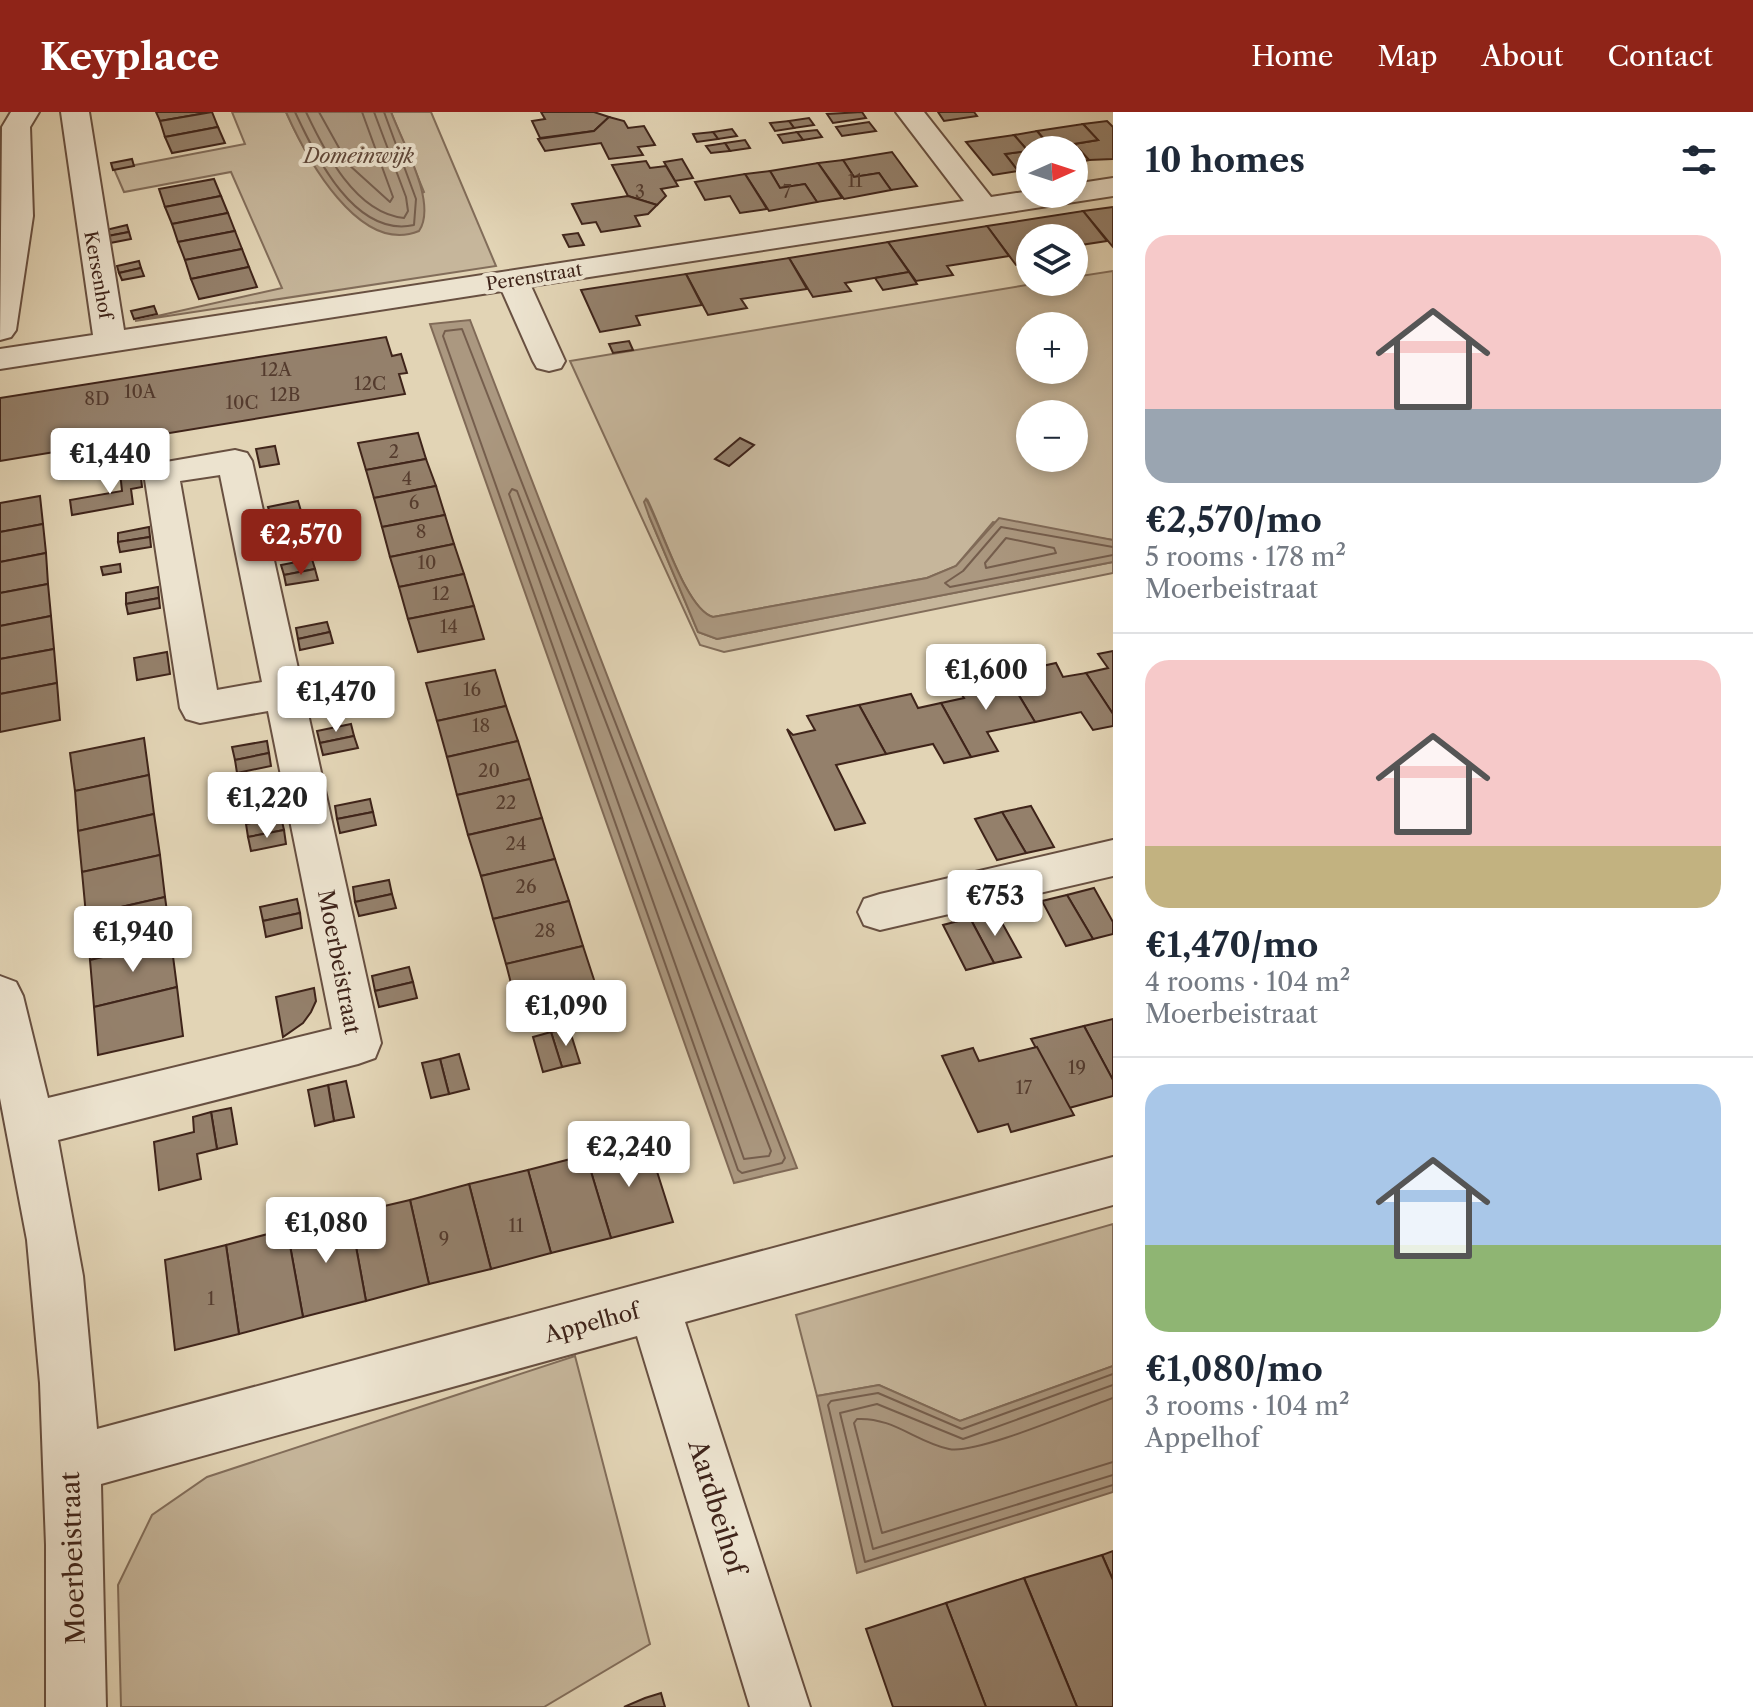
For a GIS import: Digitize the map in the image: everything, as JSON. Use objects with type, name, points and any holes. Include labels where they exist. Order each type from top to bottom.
[{"type":"street","name":"Kersenhof","points":[[25,112],[16,127],[14,149],[52,212],[110,342]]},
{"type":"street","name":"Kersenhof","points":[[0,330],[52,212],[75,112]]},
{"type":"street","points":[[910,112],[984,207]]},
{"type":"street","name":"Perenstraat","points":[[1088,191],[1113,187]]},
{"type":"street","name":"Perenstraat","points":[[0,359],[1016,202]]},
{"type":"street","points":[[513,280],[549,361]]},
{"type":"street","name":"Moerbeistraat","points":[[30,1125],[358,1043],[235,461],[161,473],[200,708],[283,693]]},
{"type":"street","points":[[880,912],[1113,858]]},
{"type":"street","name":"Moerbeistraat","points":[[0,996],[30,1125],[57,1275],[71,1464],[76,1707]]},
{"type":"street","name":"Appelhof","points":[[71,1464],[1113,1181]]},
{"type":"street","name":"Aardbeihof","points":[[654,1306],[780,1707]]},
{"type":"shaded area","points":[[232,112],[286,112],[319,171],[364,222],[424,192],[391,112],[431,112],[496,266],[135,321],[282,288],[231,172],[124,192],[114,169],[245,144]]},
{"type":"shaded area","points":[[1113,271],[1113,540],[993,522],[956,566],[927,578],[713,617],[703,611],[684,583],[647,499],[649,516],[698,632],[717,639],[1113,562],[1113,573],[724,652],[700,645],[570,361],[1016,287],[1016,296],[1088,296],[1088,275]]},
{"type":"shaded area","points":[[1113,1224],[1113,1366],[960,1421],[879,1385],[817,1396],[796,1315]]},
{"type":"shaded area","points":[[575,1356],[650,1644],[544,1707],[121,1707],[118,1585],[152,1515],[207,1477]]},
{"type":"water","name":"Domeinwijk","points":[[286,112],[391,112],[421,189],[424,219],[419,231],[397,235],[376,229],[356,216],[321,176]]},
{"type":"water","points":[[470,320],[797,1168],[734,1183],[430,324]]},
{"type":"water","points":[[646,499],[693,599],[713,617],[927,578],[956,566],[999,518],[1113,540],[1113,562],[717,639],[698,632],[649,516],[644,502]]},
{"type":"water","points":[[1113,1366],[1113,1492],[857,1573],[817,1396],[879,1385],[960,1421]]},
{"type":"building","points":[[156,112],[212,112],[160,121]]},
{"type":"building","points":[[212,112],[218,127],[165,137],[160,121]]},
{"type":"building","points":[[541,112],[594,112],[609,117],[594,131],[540,138],[532,121],[545,119]]},
{"type":"building","points":[[862,112],[866,118],[833,123],[827,114]]},
{"type":"building","points":[[938,112],[974,112],[977,116],[944,121]]},
{"type":"building","points":[[609,117],[624,121],[628,128],[644,126],[655,145],[638,147],[643,155],[609,159],[601,143],[545,151],[538,139],[594,131]]},
{"type":"building","points":[[809,118],[814,125],[794,128],[789,121]]},
{"type":"building","points":[[789,121],[794,128],[775,131],[770,123]]},
{"type":"building","points":[[1107,121],[1113,127],[1113,159],[1088,159],[1088,142],[1098,140],[1083,124]]},
{"type":"building","points":[[869,122],[876,131],[842,136],[836,127]]},
{"type":"building","points":[[1083,124],[1098,140],[1088,142],[1088,136],[1041,136],[1037,131]]},
{"type":"building","points":[[218,127],[225,143],[172,153],[165,137]]},
{"type":"building","points":[[732,129],[737,136],[718,139],[713,132]]},
{"type":"building","points":[[817,130],[822,137],[803,140],[797,132]]},
{"type":"building","points":[[1037,131],[1041,136],[1016,137],[1014,135]]},
{"type":"building","points":[[713,132],[718,139],[697,142],[693,134]]},
{"type":"building","points":[[797,132],[803,140],[783,143],[778,135]]},
{"type":"building","points":[[1014,135],[1016,153],[1005,154],[1016,171],[993,175],[966,142]]},
{"type":"building","points":[[745,140],[750,148],[730,151],[725,143]]},
{"type":"building","points":[[725,143],[730,151],[711,153],[706,146]]},
{"type":"building","points":[[892,152],[917,186],[891,190],[879,173],[854,177],[843,160]]},
{"type":"building","points":[[1016,153],[1016,168],[1005,154]]},
{"type":"building","points":[[132,159],[134,166],[113,170],[111,163]]},
{"type":"building","points":[[682,159],[693,178],[675,181],[664,162]]},
{"type":"building","points":[[843,160],[854,177],[879,173],[891,190],[844,199],[818,163]]},
{"type":"building","points":[[646,161],[650,168],[666,166],[678,186],[661,189],[666,196],[657,205],[628,196],[612,165]]},
{"type":"building","points":[[818,163],[842,198],[817,202],[805,184],[780,188],[770,171]]},
{"type":"building","points":[[770,171],[780,188],[805,184],[817,202],[769,211],[745,174]]},
{"type":"building","points":[[745,174],[767,209],[740,213],[730,196],[705,200],[695,182]]},
{"type":"building","points":[[214,179],[221,196],[165,207],[159,189]]},
{"type":"building","points":[[221,196],[228,213],[172,224],[165,207]]},
{"type":"building","points":[[628,196],[657,205],[648,214],[635,216],[640,226],[601,232],[596,222],[582,224],[572,204]]},
{"type":"building","points":[[1113,207],[1113,247],[1083,211]]},
{"type":"building","points":[[1083,211],[1107,241],[1088,244],[1088,224],[1016,224],[1016,265],[987,226]]},
{"type":"building","points":[[228,213],[235,231],[178,242],[172,224]]},
{"type":"building","points":[[127,225],[129,232],[108,236],[106,230]]},
{"type":"building","points":[[987,226],[1009,256],[947,266],[953,275],[916,281],[888,242]]},
{"type":"building","points":[[235,231],[242,249],[185,260],[178,242]]},
{"type":"building","points":[[129,232],[131,239],[110,243],[108,236]]},
{"type":"building","points":[[578,233],[584,245],[569,247],[563,235]]},
{"type":"building","points":[[888,242],[909,272],[845,283],[851,291],[813,297],[789,258]]},
{"type":"building","points":[[242,249],[249,267],[191,279],[185,260]]},
{"type":"building","points":[[789,258],[807,289],[741,299],[747,308],[708,315],[686,274]]},
{"type":"building","points":[[139,261],[141,268],[119,273],[117,266]]},
{"type":"building","points":[[249,267],[257,287],[199,299],[191,279]]},
{"type":"building","points":[[141,268],[144,276],[122,280],[119,273]]},
{"type":"building","points":[[909,272],[917,284],[883,290],[875,278]]},
{"type":"building","points":[[686,274],[702,305],[636,316],[640,325],[600,332],[581,290]]},
{"type":"building","points":[[154,306],[157,314],[134,319],[131,311]]},
{"type":"building","points":[[386,337],[392,356],[401,354],[407,373],[399,374],[405,394],[0,461],[0,398]]},
{"type":"building","points":[[629,341],[633,350],[613,353],[609,344]]},
{"type":"building","points":[[418,433],[426,459],[366,470],[358,443]]},
{"type":"building","points":[[740,438],[754,445],[729,466],[715,459]]},
{"type":"building","points":[[275,446],[279,464],[260,467],[256,449]]},
{"type":"building","points":[[426,459],[436,486],[374,498],[366,470]]},
{"type":"building","points":[[140,469],[142,487],[131,489],[133,504],[72,515],[70,500],[122,491],[120,472]]},
{"type":"building","points":[[436,486],[445,515],[382,527],[374,498]]},
{"type":"building","points":[[40,496],[43,524],[0,532],[0,503]]},
{"type":"building","points":[[298,501],[301,511],[271,516],[268,507]]},
{"type":"building","points":[[301,511],[303,520],[273,525],[271,516]]},
{"type":"building","points":[[445,515],[454,544],[390,557],[382,527]]},
{"type":"building","points":[[43,524],[46,553],[0,562],[0,532]]},
{"type":"building","points":[[149,527],[150,537],[118,542],[118,533]]},
{"type":"building","points":[[150,537],[151,547],[120,552],[118,542]]},
{"type":"building","points":[[454,544],[464,574],[399,587],[390,557]]},
{"type":"building","points":[[46,553],[48,584],[0,593],[0,562]]},
{"type":"building","points":[[312,559],[315,569],[284,575],[281,565]]},
{"type":"building","points":[[120,564],[121,572],[103,575],[101,567]]},
{"type":"building","points":[[315,569],[318,580],[286,585],[284,575]]},
{"type":"building","points":[[464,574],[474,606],[408,619],[399,587]]},
{"type":"building","points":[[48,584],[51,616],[0,626],[0,593]]},
{"type":"building","points":[[158,587],[159,598],[126,604],[126,593]]},
{"type":"building","points":[[159,598],[160,608],[128,614],[126,604]]},
{"type":"building","points":[[474,606],[484,639],[418,652],[408,619]]},
{"type":"building","points":[[51,616],[54,649],[0,659],[0,626]]},
{"type":"building","points":[[327,622],[330,632],[298,639],[296,628]]},
{"type":"building","points":[[330,632],[333,643],[300,650],[298,639]]},
{"type":"building","points":[[54,649],[57,683],[0,694],[0,659]]},
{"type":"building","points":[[1113,651],[1113,714],[1086,673],[1108,668],[1098,654]]},
{"type":"building","points":[[167,652],[170,674],[137,680],[134,658]]},
{"type":"building","points":[[1056,663],[1063,677],[1086,673],[1113,714],[1113,726],[1093,730],[1081,712],[1035,722],[1006,674]]},
{"type":"building","points":[[495,670],[506,706],[437,721],[426,683]]},
{"type":"building","points":[[1006,674],[1035,722],[987,732],[998,751],[971,757],[941,703],[964,698],[955,685]]},
{"type":"building","points":[[57,683],[60,720],[0,732],[0,694]]},
{"type":"building","points":[[911,694],[918,708],[941,703],[971,757],[944,763],[933,744],[886,754],[859,705]]},
{"type":"building","points":[[859,705],[886,754],[836,765],[865,823],[835,830],[787,729],[793,735],[815,730],[807,716]]},
{"type":"building","points":[[506,706],[518,741],[447,757],[437,721]]},
{"type":"building","points":[[351,724],[354,736],[320,743],[317,731]]},
{"type":"building","points":[[354,736],[358,748],[323,755],[320,743]]},
{"type":"building","points":[[144,738],[149,775],[75,791],[70,753]]},
{"type":"building","points":[[267,741],[269,753],[235,760],[232,747]]},
{"type":"building","points":[[518,741],[530,779],[457,795],[447,757]]},
{"type":"building","points":[[269,753],[271,766],[237,773],[235,760]]},
{"type":"building","points":[[149,775],[154,814],[78,831],[75,791]]},
{"type":"building","points":[[530,779],[542,818],[468,835],[457,795]]},
{"type":"building","points":[[370,799],[373,812],[337,819],[335,806]]},
{"type":"building","points":[[1031,806],[1054,847],[1026,853],[1002,812]]},
{"type":"building","points":[[373,812],[376,825],[340,833],[337,819]]},
{"type":"building","points":[[1002,812],[1026,853],[997,860],[975,819]]},
{"type":"building","points":[[154,814],[160,855],[82,872],[78,831]]},
{"type":"building","points":[[281,817],[284,830],[248,837],[246,824]]},
{"type":"building","points":[[542,818],[555,859],[481,876],[468,835]]},
{"type":"building","points":[[284,830],[286,844],[251,851],[248,837]]},
{"type":"building","points":[[160,855],[165,897],[86,915],[82,872]]},
{"type":"building","points":[[555,859],[569,901],[493,919],[481,876]]},
{"type":"building","points":[[389,880],[392,894],[355,902],[353,887]]},
{"type":"building","points":[[1094,888],[1113,922],[1113,934],[1093,939],[1067,895]]},
{"type":"building","points":[[392,894],[396,908],[359,916],[355,902]]},
{"type":"building","points":[[1067,895],[1093,939],[1066,946],[1042,901]]},
{"type":"building","points":[[165,897],[171,941],[90,960],[86,915]]},
{"type":"building","points":[[297,899],[300,913],[263,921],[260,907]]},
{"type":"building","points":[[569,901],[583,946],[506,964],[493,919]]},
{"type":"building","points":[[996,912],[1021,957],[994,963],[970,918]]},
{"type":"building","points":[[300,913],[302,928],[266,937],[263,921]]},
{"type":"building","points":[[970,918],[994,963],[966,970],[943,925]]},
{"type":"building","points":[[171,941],[177,987],[94,1007],[90,960]]},
{"type":"building","points":[[583,946],[598,992],[518,1010],[506,964]]},
{"type":"building","points":[[409,967],[413,982],[375,991],[372,976]]},
{"type":"building","points":[[413,982],[417,998],[379,1007],[375,991]]},
{"type":"building","points":[[177,987],[183,1036],[98,1055],[94,1007]]},
{"type":"building","points":[[314,988],[316,1001],[311,1012],[303,1023],[283,1037],[276,997]]},
{"type":"building","points":[[1113,1019],[1113,1080],[1084,1026]]},
{"type":"building","points":[[1084,1026],[1113,1080],[1113,1096],[1069,1108],[1031,1039]]},
{"type":"building","points":[[569,1028],[580,1063],[562,1067],[551,1032]]},
{"type":"building","points":[[551,1032],[562,1067],[543,1072],[533,1037]]},
{"type":"building","points":[[1037,1047],[1074,1115],[1011,1132],[1008,1124],[978,1132],[942,1056],[973,1048],[979,1061]]},
{"type":"building","points":[[459,1054],[469,1089],[449,1094],[440,1059]]},
{"type":"building","points":[[440,1059],[449,1094],[431,1098],[422,1063]]},
{"type":"building","points":[[346,1081],[354,1117],[334,1121],[328,1085]]},
{"type":"building","points":[[328,1085],[334,1121],[315,1126],[308,1090]]},
{"type":"building","points":[[231,1108],[237,1144],[217,1149],[211,1112]]},
{"type":"building","points":[[211,1112],[217,1149],[197,1154],[201,1179],[159,1190],[154,1142],[194,1132],[193,1117]]},
{"type":"building","points":[[647,1140],[673,1222],[611,1238],[586,1155]]},
{"type":"building","points":[[586,1155],[611,1238],[551,1253],[528,1170]]},
{"type":"building","points":[[528,1170],[551,1253],[491,1269],[469,1184]]},
{"type":"building","points":[[469,1184],[491,1269],[429,1284],[410,1200]]},
{"type":"building","points":[[410,1200],[429,1284],[366,1301],[350,1214]]},
{"type":"building","points":[[350,1214],[366,1301],[303,1317],[287,1229]]},
{"type":"building","points":[[287,1229],[303,1317],[239,1334],[226,1245]]},
{"type":"building","points":[[226,1245],[239,1334],[175,1350],[165,1260]]},
{"type":"building","points":[[1113,1551],[1113,1580],[1102,1555]]},
{"type":"building","points":[[1102,1555],[1113,1580],[1113,1707],[1077,1707],[1024,1578]]},
{"type":"building","points":[[1024,1578],[1077,1707],[986,1707],[946,1603]]},
{"type":"building","points":[[946,1603],[986,1707],[893,1707],[866,1629]]},
{"type":"building","points":[[661,1693],[665,1707],[624,1707],[645,1698]]}]
